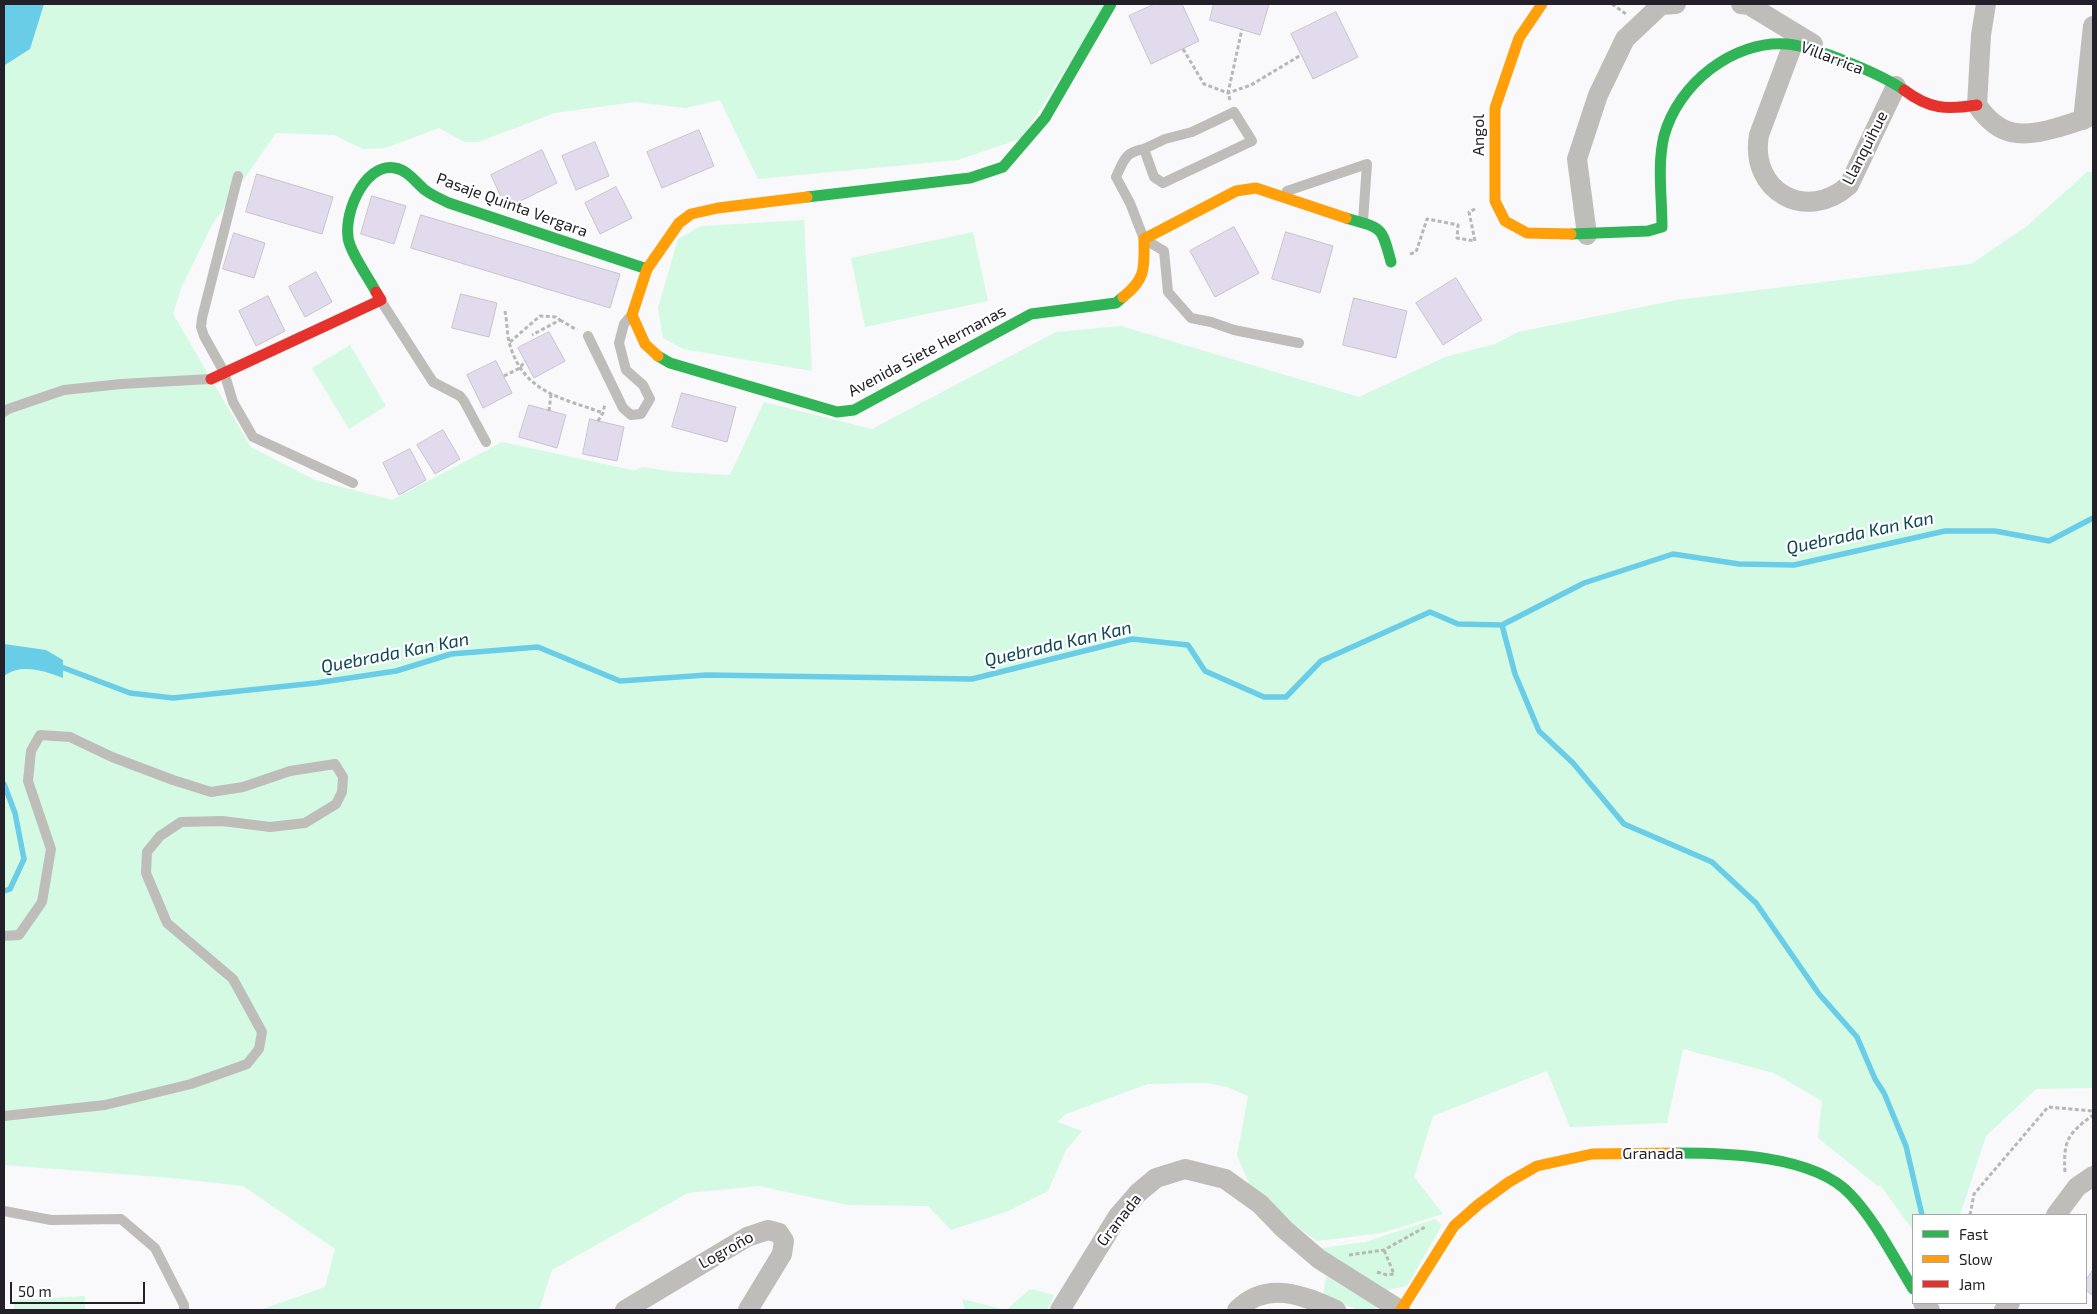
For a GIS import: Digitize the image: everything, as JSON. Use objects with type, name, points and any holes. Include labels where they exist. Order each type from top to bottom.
[{"type":"street","points":[[632,315],[647,269],[679,223],[691,214],[718,208],[970,178],[1004,167],[1045,118],[1112,4]]},
{"type":"street","name":"Angol","points":[[1527,233],[1505,221],[1495,201],[1495,108],[1519,38],[1542,4]]},
{"type":"street","points":[[1587,235],[1578,159],[1598,95],[1625,39],[1661,5],[1676,4]]},
{"type":"street","points":[[1742,4],[1749,4],[1827,53]]},
{"type":"street","points":[[1986,4],[1980,35],[1977,105],[1987,118],[1999,127],[2018,134],[2038,134],[2088,118],[2093,26]]},
{"type":"street","name":"Villarrica","points":[[1527,233],[1587,235],[1648,231],[1662,226],[1662,148],[1671,118],[1688,91],[1713,67],[1743,51],[1768,45],[1793,44],[1827,53],[1896,86],[1922,102],[1950,108],[1977,105]]},
{"type":"street","name":"Llanquihue","points":[[1793,44],[1759,135],[1757,146],[1760,167],[1765,177],[1772,186],[1789,198],[1805,202],[1821,201],[1841,192],[1849,185],[1896,86]]},
{"type":"street","name":"Pasaje Quinta Vergara","points":[[381,300],[349,244],[348,235],[352,204],[355,196],[373,173],[379,168],[390,166],[399,168],[424,190],[449,203],[647,269]]},
{"type":"street","points":[[1144,239],[1236,191],[1256,188],[1378,228],[1384,236],[1391,262]]},
{"type":"street","name":"Avenida Siete Hermanas","points":[[632,315],[644,344],[654,355],[670,363],[837,412],[854,410],[1031,314],[1116,303],[1136,287],[1144,269],[1144,239]]},
{"type":"street","points":[[211,379],[381,300]]},
{"type":"street","name":"Granada","points":[[1060,1310],[1118,1216],[1138,1193],[1156,1178],[1184,1169],[1225,1179],[1260,1204],[1284,1229],[1319,1259],[1400,1310],[1454,1226],[1492,1194],[1538,1166],[1592,1154],[1679,1153],[1756,1156],[1803,1167],[1850,1192],[1912,1287]]},
{"type":"street","points":[[2057,1214],[2085,1182]]},
{"type":"street","name":"Logroño","points":[[625,1310],[747,1237],[768,1230],[779,1233],[784,1241],[782,1254],[748,1310]]},
{"type":"street","points":[[1237,1310],[1262,1293],[1288,1293],[1316,1301],[1336,1310]]},
{"type":"lane","points":[[1144,149],[1154,177],[1163,183],[1252,141],[1234,112],[1192,132],[1165,139],[1144,149],[1133,150],[1126,156],[1116,177],[1130,203],[1144,239],[1164,251],[1168,292],[1191,318],[1212,322],[1234,330],[1299,343]]},
{"type":"lane","points":[[1277,195],[1367,164],[1363,223]]},
{"type":"lane","points":[[238,176],[201,327],[224,372],[233,402],[253,437],[353,483]]},
{"type":"lane","points":[[381,300],[433,382],[460,396],[486,442]]},
{"type":"lane","points":[[588,336],[623,408],[631,415],[641,414],[650,399],[643,385],[626,370],[619,342],[624,324],[632,315]]},
{"type":"lane","points":[[4,412],[64,390],[121,384],[211,379]]},
{"type":"lane","points":[[4,936],[19,935],[42,902],[51,849],[28,781],[31,751],[40,735],[70,737],[147,770],[211,792],[243,787],[290,771],[335,764],[343,777],[342,792],[336,804],[305,823],[270,827],[222,821],[181,822],[160,836],[147,852],[146,873],[167,923],[233,979],[262,1032],[259,1049],[247,1064],[191,1084],[105,1105],[4,1116]]},
{"type":"lane","points":[[4,1211],[51,1220],[121,1219],[155,1248],[184,1305],[184,1310]]},
{"type":"path","points":[[1234,112],[1228,93],[1242,29]]},
{"type":"path","points":[[1183,49],[1204,84],[1228,93],[1252,85],[1301,55]]},
{"type":"path","points":[[1391,262],[1416,252],[1427,219],[1458,225],[1457,238],[1475,241],[1469,212],[1480,207]]},
{"type":"path","points":[[505,311],[509,342],[520,368],[536,387],[603,413]]},
{"type":"path","points":[[509,342],[540,316],[556,317],[588,336]]},
{"type":"path","points":[[532,335],[560,320]]},
{"type":"path","points":[[504,376],[520,368],[525,361]]},
{"type":"path","points":[[549,410],[551,394]]},
{"type":"path","points":[[1970,1214],[1974,1194],[2048,1107],[2093,1111]]},
{"type":"path","points":[[2085,1182],[2066,1173],[2064,1152],[2074,1130],[2093,1115]]},
{"type":"path","points":[[1352,1260],[1345,1255],[1384,1250],[1428,1226],[1454,1226]]},
{"type":"path","points":[[1372,1270],[1386,1275],[1394,1274],[1384,1250]]},
{"type":"green space","points":[[4,4],[1107,4],[1022,138],[958,160],[758,179],[720,100],[686,108],[635,102],[555,113],[478,142],[464,142],[439,128],[385,148],[363,149],[334,135],[276,133],[212,225],[182,286],[173,314],[251,447],[315,480],[392,500],[502,442],[632,470],[642,467],[676,472],[730,475],[764,402],[872,429],[1056,332],[1121,326],[1359,397],[1445,357],[1495,344],[1518,332],[1677,300],[1971,264],[2027,226],[2087,172],[2093,172],[2093,1088],[2036,1089],[1986,1136],[1960,1214],[1912,1214],[1912,1229],[1880,1185],[1879,1187],[1818,1138],[1822,1101],[1774,1073],[1683,1049],[1667,1123],[1570,1127],[1547,1071],[1433,1116],[1414,1177],[1443,1214],[1382,1233],[1317,1241],[1256,1199],[1237,1156],[1248,1096],[1227,1087],[1208,1083],[1148,1084],[1066,1114],[1057,1122],[1082,1131],[1066,1150],[1048,1191],[1006,1212],[951,1230],[928,1206],[848,1205],[759,1186],[688,1193],[552,1270],[539,1310],[260,1310],[325,1287],[335,1249],[243,1186],[172,1178],[4,1165]]},
{"type":"green space","points":[[804,220],[812,371],[683,349],[663,338],[658,308],[678,239],[701,226]]},
{"type":"green space","points":[[973,232],[988,301],[865,327],[851,258]]},
{"type":"green space","points":[[350,345],[386,406],[349,429],[312,368]]},
{"type":"green space","points":[[1435,1219],[1442,1225],[1407,1286],[1387,1290],[1315,1249],[1365,1242]]},
{"type":"green space","points":[[1326,1276],[1376,1306],[1377,1310],[1358,1310],[1323,1296]]},
{"type":"green space","points":[[1030,1289],[1054,1295],[1047,1310],[1006,1310]]},
{"type":"green space","points":[[85,1296],[85,1310],[14,1310],[14,1300]]},
{"type":"green space","points":[[962,1299],[1006,1310],[965,1310]]},
{"type":"water","points":[[4,4],[44,4],[30,49],[5,65]]},
{"type":"water","points":[[4,644],[46,650],[63,660],[63,678],[33,669],[18,670],[4,676]]},
{"type":"building","points":[[1155,4],[1182,4],[1199,41],[1151,64],[1129,16]]},
{"type":"building","points":[[1214,4],[1269,4],[1260,35],[1210,20]]},
{"type":"building","points":[[1336,12],[1358,57],[1313,79],[1291,34]]},
{"type":"building","points":[[699,130],[714,166],[662,188],[647,152]]},
{"type":"building","points":[[595,142],[609,176],[576,190],[562,156]]},
{"type":"building","points":[[542,150],[557,183],[506,208],[491,175]]},
{"type":"building","points":[[257,174],[333,197],[322,234],[246,212]]},
{"type":"building","points":[[616,187],[632,218],[600,234],[585,203]]},
{"type":"building","points":[[372,196],[406,206],[394,244],[361,234]]},
{"type":"building","points":[[421,215],[620,274],[610,308],[411,248]]},
{"type":"building","points":[[1234,227],[1259,273],[1215,297],[1190,251]]},
{"type":"building","points":[[1286,232],[1333,246],[1320,293],[1272,279]]},
{"type":"building","points":[[234,233],[265,243],[254,278],[223,269]]},
{"type":"building","points":[[316,272],[332,302],[305,317],[289,287]]},
{"type":"building","points":[[1456,278],[1482,320],[1443,345],[1416,303]]},
{"type":"building","points":[[461,294],[497,303],[489,337],[452,328]]},
{"type":"building","points":[[268,296],[285,331],[256,346],[239,311]]},
{"type":"building","points":[[1354,298],[1407,311],[1396,358],[1343,345]]},
{"type":"building","points":[[549,332],[565,361],[534,378],[518,348]]},
{"type":"building","points":[[496,361],[512,393],[483,408],[467,375]]},
{"type":"building","points":[[682,393],[736,407],[727,442],[672,427]]},
{"type":"building","points":[[529,405],[566,415],[557,448],[519,437]]},
{"type":"building","points":[[590,419],[624,427],[617,461],[583,454]]},
{"type":"building","points":[[443,430],[460,459],[435,474],[417,445]]},
{"type":"building","points":[[410,449],[426,480],[399,495],[383,463]]},
{"type":"building","points":[[2093,1270],[2093,1296],[2087,1291],[2087,1279]]},
{"type":"waterway","name":"Quebrada Kan Kan","points":[[56,665],[130,693],[173,698],[316,683],[396,671],[451,654],[538,647],[620,681],[707,675],[972,679],[1132,639],[1188,645],[1205,671],[1264,697],[1286,697],[1321,661],[1430,612],[1458,624],[1502,625],[1584,583],[1673,554],[1739,564],[1794,565],[1945,531],[1995,531],[2049,541],[2093,518]]},
{"type":"waterway","points":[[1502,625],[1515,674],[1539,731],[1573,763],[1624,824],[1712,862],[1756,903],[1819,994],[1857,1037],[1875,1079],[1884,1093],[1906,1146],[1922,1214]]},
{"type":"waterway","points":[[4,784],[15,813],[24,859],[10,889],[4,891]]},
{"type":"traffic: fast","points":[[807,197],[970,178],[1003,167],[1045,118],[1111,4]]},
{"type":"traffic: fast","points":[[1571,234],[1648,231],[1662,227],[1661,158],[1664,136],[1671,117],[1695,83],[1711,69],[1747,49],[1767,45],[1787,44],[1799,46],[1847,62],[1879,76],[1904,90]]},
{"type":"traffic: fast","points":[[376,292],[350,245],[348,222],[351,208],[364,183],[373,174],[383,169],[395,168],[404,171],[428,192],[449,203],[647,269]]},
{"type":"traffic: fast","points":[[1346,218],[1367,224],[1378,230],[1385,241],[1391,262]]},
{"type":"traffic: fast","points":[[658,356],[670,363],[837,412],[854,410],[1031,314],[1116,303],[1123,297]]},
{"type":"traffic: fast","points":[[1676,1153],[1720,1154],[1768,1159],[1814,1171],[1834,1181],[1850,1194],[1868,1215],[1912,1287]]},
{"type":"traffic: slow","points":[[1542,4],[1519,38],[1495,108],[1495,201],[1505,221],[1527,233],[1571,234]]},
{"type":"traffic: slow","points":[[1123,297],[1136,284],[1143,271],[1144,239],[1236,191],[1256,188],[1346,218]]},
{"type":"traffic: slow","points":[[658,356],[645,344],[632,315],[647,269],[679,223],[691,214],[718,208],[807,197]]},
{"type":"traffic: slow","points":[[1401,1310],[1454,1226],[1479,1204],[1509,1182],[1537,1166],[1592,1154],[1676,1153]]},
{"type":"traffic: jam","points":[[1904,90],[1922,101],[1938,106],[1977,105]]},
{"type":"traffic: jam","points":[[211,379],[381,300],[376,292]]}]
